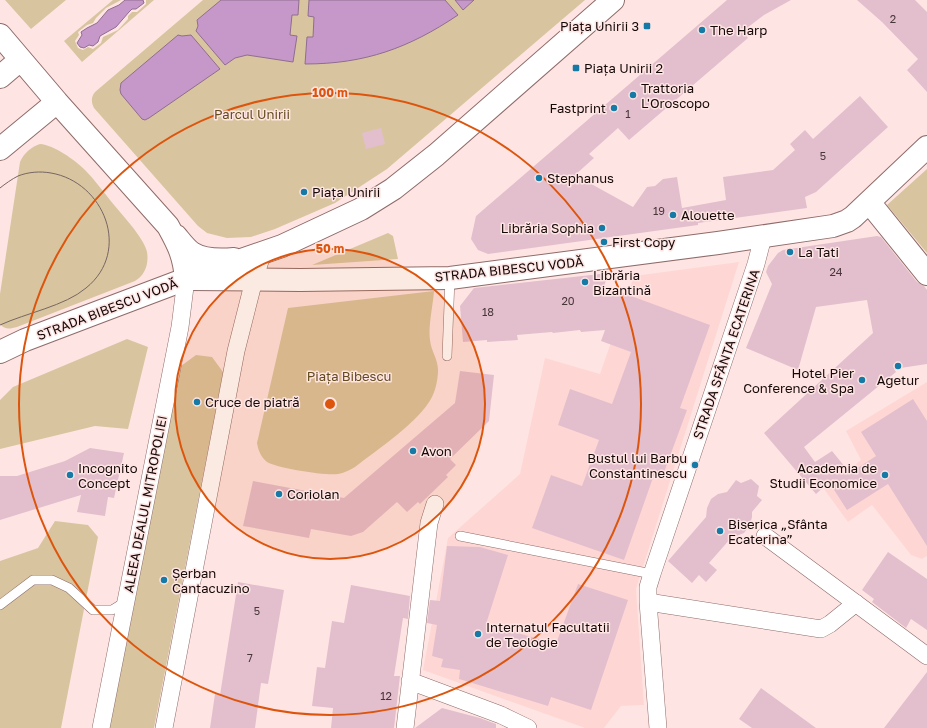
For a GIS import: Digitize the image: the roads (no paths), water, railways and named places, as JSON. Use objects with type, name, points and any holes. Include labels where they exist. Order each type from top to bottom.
[{"type":"main road","points":[[168,226],[179,247],[185,263],[186,279],[282,246],[348,215],[393,189],[457,137],[613,0]]},
{"type":"main road","points":[[0,35],[57,102],[193,253],[206,257],[226,260],[256,255]]},
{"type":"main road","points":[[0,77],[20,60]]},
{"type":"main road","points":[[0,150],[57,102]]},
{"type":"main road","name":"STRADA BIBESCU VODĂ","points":[[0,352],[25,340],[186,279],[254,280],[450,278],[763,237],[840,224],[853,216],[869,202],[927,147]]},
{"type":"main road","points":[[869,202],[927,274]]},
{"type":"street","name":"STRADA SFÂNTA ECATERINA","points":[[658,728],[648,587],[754,272],[763,237]]},
{"type":"street","points":[[164,728],[236,351],[254,280],[256,255]]},
{"type":"street","name":"ALEEA DEALUL MITROPOLIEI","points":[[101,728],[180,327],[186,279]]},
{"type":"street","points":[[405,728],[429,523],[435,504]]},
{"type":"street","points":[[765,536],[927,656]]},
{"type":"street","points":[[648,602],[821,629],[830,624],[856,603]]},
{"type":"street","points":[[410,681],[501,714],[528,728]]},
{"type":"lane","points":[[446,356],[450,278]]},
{"type":"lane","points":[[460,536],[652,574]]},
{"type":"lane","points":[[0,605],[33,580],[52,580],[68,588],[93,610],[112,610],[126,601]]},
{"type":"tram line","points":[[0,188],[18,176],[30,173],[51,173],[70,179],[85,190],[97,204],[106,220],[109,238],[107,256],[100,273],[86,288],[67,300],[0,325]]},
{"type":"place","name":"Piața Unirii 3","points":[[647,26]]},
{"type":"place","name":"The Harp","points":[[702,30]]},
{"type":"place","name":"Piața Unirii 2","points":[[576,68]]},
{"type":"place","name":"Trattoria L'Oroscopo","points":[[633,95]]},
{"type":"place","name":"Fastprint","points":[[614,108]]},
{"type":"place","name":"Stephanus","points":[[539,178]]},
{"type":"place","name":"Piața Unirii","points":[[304,192]]},
{"type":"place","name":"Alouette","points":[[673,215]]},
{"type":"place","name":"Librăria Sophia","points":[[602,228]]},
{"type":"place","name":"First Copy","points":[[604,242]]},
{"type":"place","name":"La Tati","points":[[790,252]]},
{"type":"place","name":"Librăria Bizantină","points":[[585,282]]},
{"type":"place","name":"Agetur","points":[[898,366]]},
{"type":"place","name":"Hotel Pier Conference & Spa","points":[[862,380]]},
{"type":"place","name":"Cruce de piatră","points":[[197,402]]},
{"type":"place","name":"Avon","points":[[413,451]]},
{"type":"place","name":"Bustul lui Barbu Constantinescu","points":[[695,465]]},
{"type":"place","name":"Incognito Concept","points":[[70,475]]},
{"type":"place","name":"Academia de Studii Economice","points":[[885,475]]},
{"type":"place","name":"Coriolan","points":[[279,494]]},
{"type":"place","name":"Biserica „Sfânta Ecaterina”","points":[[720,531]]},
{"type":"place","name":"Șerban Cantacuzino","points":[[164,580]]},
{"type":"place","name":"Internatul Facultatii de Teologie","points":[[478,634]]},
{"type":"park label","name":"Parcul Unirii","points":[[252,114]]},
{"type":"park label","name":"Piața Bibescu","points":[[349,376]]}]
